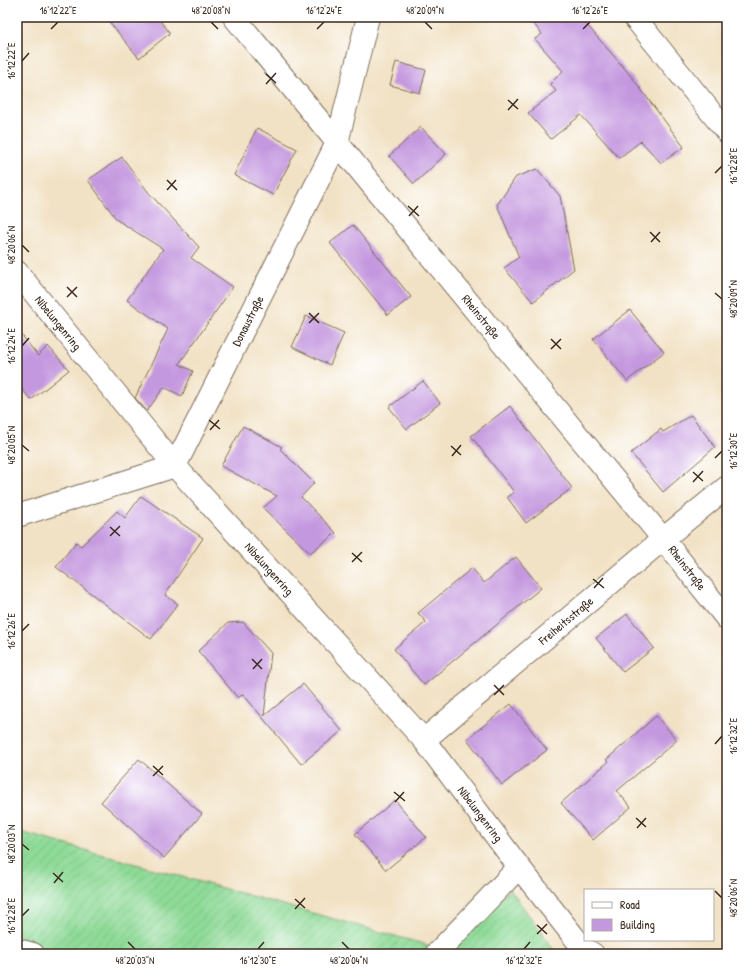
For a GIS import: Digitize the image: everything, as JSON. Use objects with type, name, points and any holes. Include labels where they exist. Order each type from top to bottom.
[{"type":"street","name":"Rheinstraße","points":[[234,17],[727,619]]},
{"type":"street","name":"Donaustraße","points":[[175,466],[337,143],[368,17]]},
{"type":"street","points":[[634,17],[727,132]]},
{"type":"street","name":"Nibelungenring","points":[[17,272],[175,466],[424,740],[519,867],[582,947],[592,954]]},
{"type":"street","points":[[17,516],[175,466]]},
{"type":"street","name":"Freiheitsstraße","points":[[424,740],[727,487]]},
{"type":"street","points":[[436,954],[519,867]]},
{"type":"street","points":[[17,950],[33,954]]},
{"type":"green space","points":[[17,831],[442,949],[510,889],[554,950],[562,954],[17,954]]},
{"type":"building","points":[[105,17],[157,17],[170,33],[139,58]]},
{"type":"building","points":[[528,17],[580,17],[631,76],[684,147],[661,163],[641,141],[619,158],[581,115],[551,139],[528,113],[556,91],[550,84],[563,71],[535,39],[542,34]]},
{"type":"building","points":[[396,62],[426,70],[420,93],[390,85]]},
{"type":"building","points":[[421,127],[446,154],[414,184],[389,156]]},
{"type":"building","points":[[257,128],[297,149],[273,195],[234,175]]},
{"type":"building","points":[[122,157],[149,193],[199,247],[191,258],[233,287],[179,364],[193,371],[182,396],[164,387],[147,411],[135,398],[168,329],[127,300],[163,249],[117,220],[88,180]]},
{"type":"building","points":[[537,169],[560,196],[574,269],[533,302],[504,268],[519,257],[497,205],[516,177]]},
{"type":"building","points":[[353,225],[411,297],[388,315],[330,243]]},
{"type":"building","points":[[630,310],[664,352],[627,381],[593,339]]},
{"type":"building","points":[[306,316],[344,333],[330,365],[292,347]]},
{"type":"building","points":[[17,329],[38,356],[48,346],[69,370],[31,400],[17,383]]},
{"type":"building","points":[[423,381],[440,403],[407,429],[389,407]]},
{"type":"building","points":[[510,406],[572,488],[526,523],[507,497],[514,492],[471,436]]},
{"type":"building","points":[[691,415],[715,447],[663,492],[631,453],[661,429],[663,432]]},
{"type":"building","points":[[243,426],[282,447],[280,449],[314,483],[301,497],[336,533],[310,553],[263,508],[277,496],[221,466]]},
{"type":"building","points":[[141,496],[203,538],[165,595],[178,604],[151,639],[56,567],[76,542],[81,546],[117,511],[125,518]]},
{"type":"building","points":[[516,557],[541,588],[424,685],[394,649],[426,622],[418,613],[472,568],[484,583]]},
{"type":"building","points":[[627,614],[654,648],[623,672],[596,638]]},
{"type":"building","points":[[243,622],[271,653],[264,716],[303,684],[342,731],[301,764],[243,694],[238,698],[198,651],[228,623]]},
{"type":"building","points":[[511,704],[547,750],[502,785],[467,739]]},
{"type":"building","points":[[656,716],[677,740],[617,791],[631,807],[593,840],[561,803],[608,762],[606,760]]},
{"type":"building","points":[[139,759],[202,814],[164,858],[101,802]]},
{"type":"building","points":[[395,800],[426,837],[386,870],[355,834]]}]
